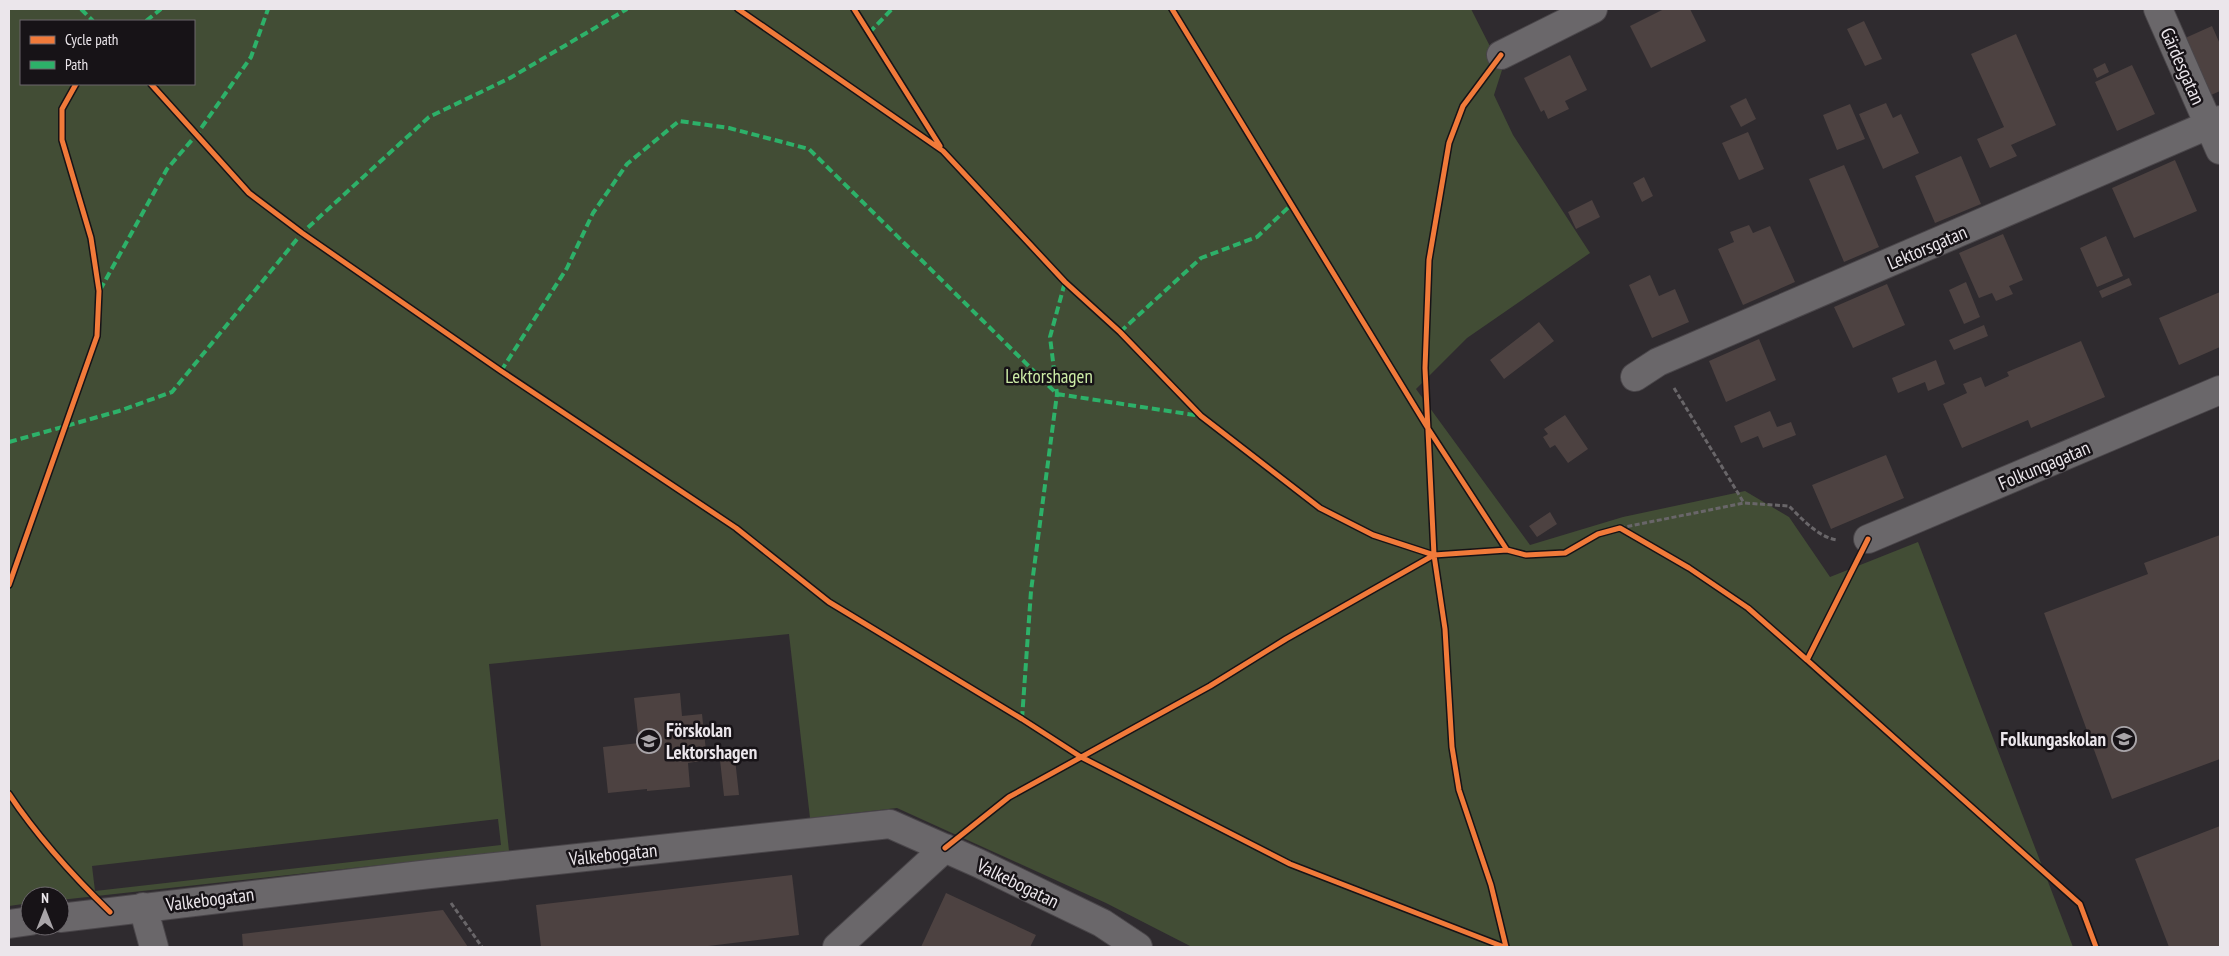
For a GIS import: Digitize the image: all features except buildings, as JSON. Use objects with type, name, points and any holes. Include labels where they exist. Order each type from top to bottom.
[{"type":"street","points":[[1501,55],[1593,9]]},
{"type":"street","name":"Gärdesgatan","points":[[2158,9],[2215,122],[2220,150]]},
{"type":"street","name":"Lektorsgatan","points":[[1635,377],[1658,362],[2215,122]]},
{"type":"street","name":"Folkungagatan","points":[[1868,539],[2220,390]]},
{"type":"street","name":"Valkebogatan","points":[[70,917],[430,874],[890,824],[945,848],[1102,923],[1138,947]]},
{"type":"street","points":[[837,947],[945,848]]},
{"type":"street","points":[[143,907],[154,947]]},
{"type":"path","points":[[1658,362],[1744,503]]},
{"type":"path","points":[[1620,528],[1744,503],[1789,506],[1808,525],[1829,539],[1848,542],[1868,539]]},
{"type":"path","points":[[430,874],[482,947]]},
{"type":"green space","name":"Lektorshagen","points":[[9,9],[1471,9],[1502,70],[1494,95],[1513,135],[1590,253],[1467,338],[1416,389],[1530,545],[1623,517],[1745,491],[1789,517],[1830,577],[1918,542],[2073,947],[1192,947],[1106,903],[897,808],[810,818],[789,634],[489,664],[509,851],[70,899],[70,886],[20,886],[20,904],[9,906]],"holes":[[[498,819],[501,845],[95,891],[92,866]]]},
{"type":"marked path","points":[[81,9],[92,20]]},
{"type":"marked path","points":[[147,20],[161,9]]},
{"type":"marked path","points":[[100,290],[167,169],[197,134],[251,57],[268,9]]},
{"type":"marked path","points":[[9,442],[119,411],[172,392],[302,233],[429,117],[510,78],[627,9]]},
{"type":"marked path","points":[[869,33],[892,9]]},
{"type":"marked path","points":[[501,371],[567,268],[593,213],[627,164],[679,121],[729,128],[809,149],[1057,394],[1201,416]]},
{"type":"marked path","points":[[1120,332],[1201,258],[1257,237],[1292,204]]},
{"type":"marked path","points":[[1022,719],[1031,591],[1057,394],[1050,337],[1065,282]]},
{"type":"cycle path","points":[[738,9],[943,151],[1065,282],[1120,332],[1201,416],[1320,508],[1373,535],[1434,555],[1507,550],[1526,555],[1565,553],[1598,534],[1620,528],[1689,568],[1748,608],[1807,660]]},
{"type":"cycle path","points":[[854,9],[940,146]]},
{"type":"cycle path","points":[[1172,9],[1429,430],[1507,550]]},
{"type":"cycle path","points":[[1501,55],[1463,106],[1449,143],[1429,260],[1425,368],[1434,555],[1445,629],[1452,747],[1459,790],[1491,885],[1506,947]]},
{"type":"cycle path","points":[[9,585],[97,336],[99,291],[91,238],[62,140],[62,109],[75,85]]},
{"type":"cycle path","points":[[152,85],[249,193],[302,233],[501,371],[736,528],[829,602],[1081,757],[1290,864],[1504,947]]},
{"type":"cycle path","points":[[1868,539],[1807,660],[2080,904],[2096,947]]},
{"type":"cycle path","points":[[945,848],[1009,797],[1210,686],[1286,639],[1434,555]]},
{"type":"cycle path","points":[[9,794],[56,855],[110,912]]},
{"type":"place","name":"Folkungaskolan","points":[[2124,739]]},
{"type":"place","name":"Förskolan Lektorshagen","points":[[649,741]]}]
